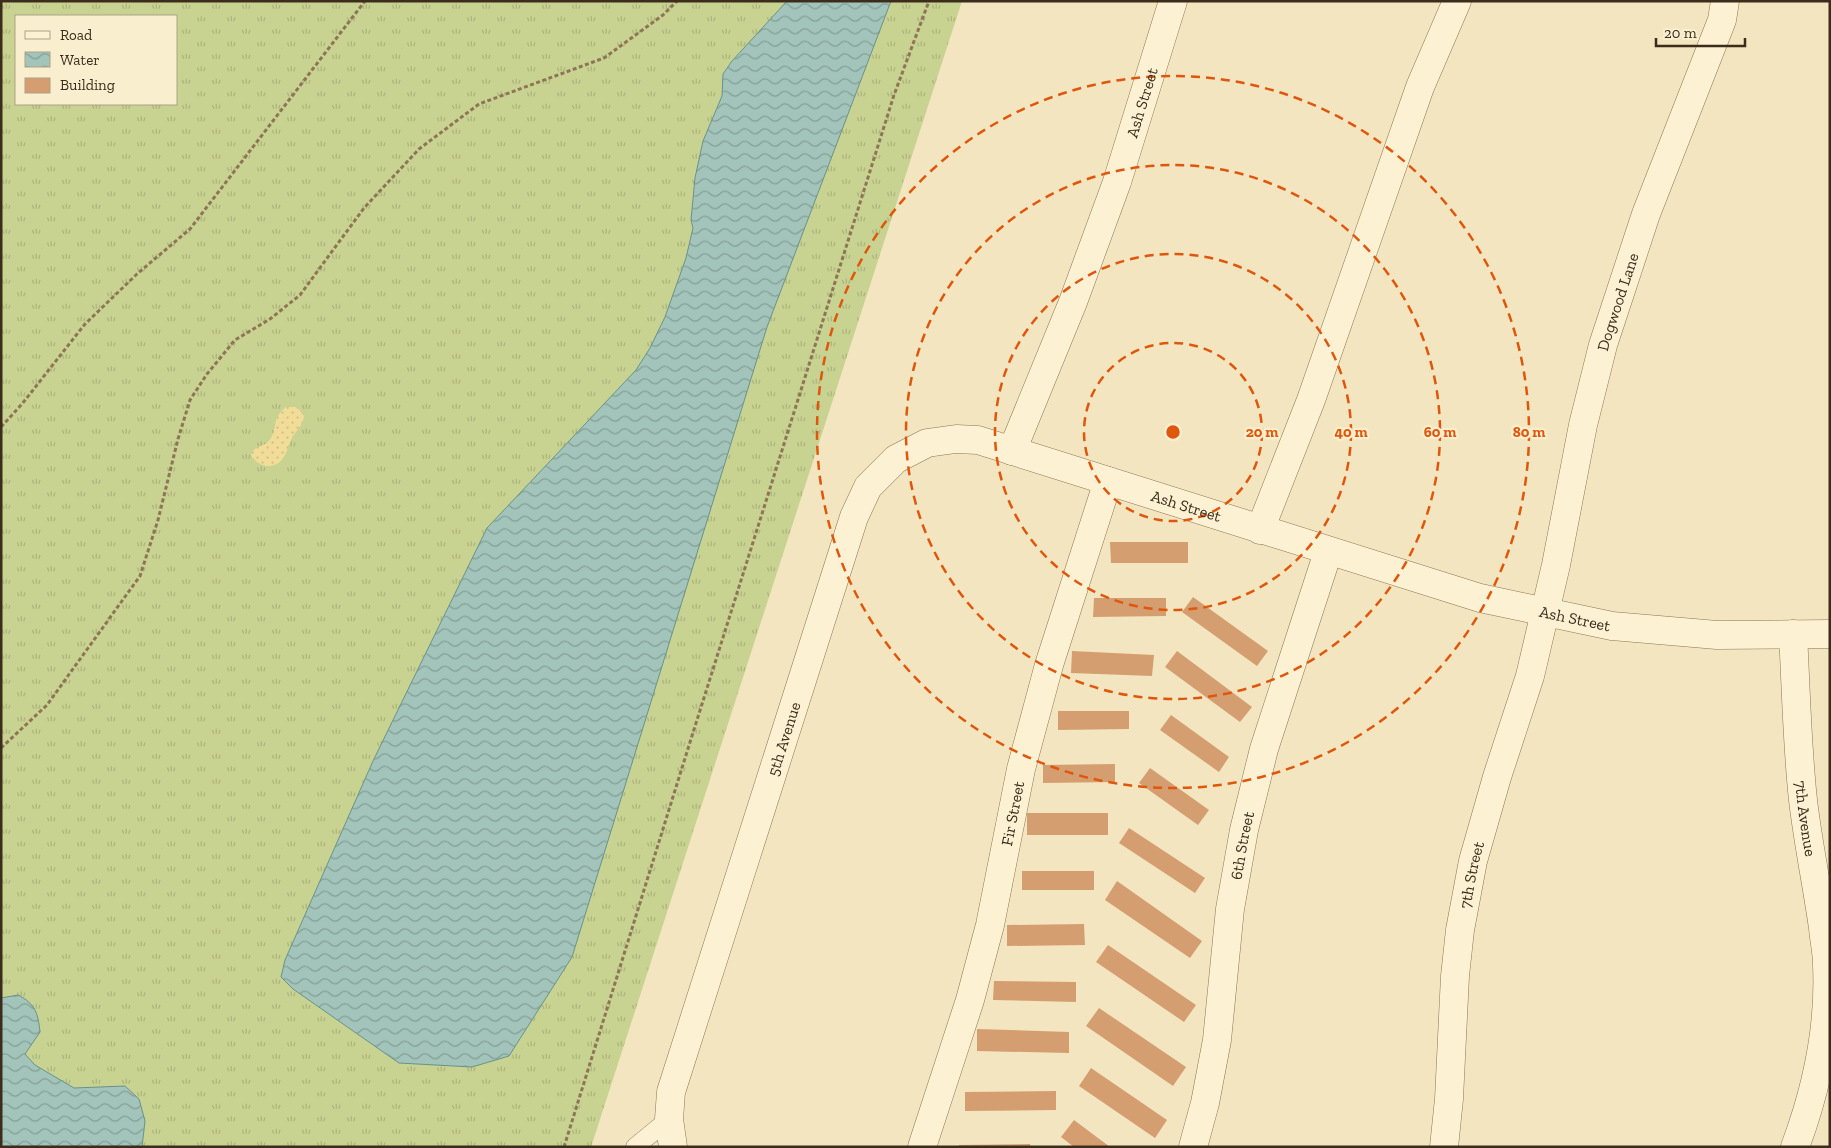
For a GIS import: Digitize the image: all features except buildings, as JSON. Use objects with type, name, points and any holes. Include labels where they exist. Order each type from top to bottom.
[{"type":"street","name":"Ash Street","points":[[1173,1],[1117,182],[1072,302],[1012,451],[1328,552],[1480,598],[1612,626],[1718,635],[1830,634]]},
{"type":"street","points":[[1260,530],[1311,400],[1420,87],[1457,1]]},
{"type":"street","name":"Dogwood Lane","points":[[1545,612],[1583,425],[1603,345],[1646,214],[1722,20],[1725,1]]},
{"type":"street","name":"5th Avenue","points":[[673,1147],[669,1119],[671,1092],[854,517],[868,487],[896,458],[928,443],[956,439],[978,440],[1012,451]]},
{"type":"street","name":"Fir Street","points":[[922,1147],[970,1000],[990,925],[1021,769],[1049,665],[1108,481]]},
{"type":"street","name":"6th Street","points":[[1192,1147],[1205,1103],[1217,1040],[1230,909],[1244,830],[1264,749],[1328,552]]},
{"type":"street","name":"7th Street","points":[[1444,1147],[1449,1100],[1455,976],[1460,930],[1473,861],[1530,676],[1545,612]]},
{"type":"street","name":"7th Avenue","points":[[1793,634],[1803,801],[1828,964],[1828,1000],[1820,1068],[1808,1111],[1795,1147]]},
{"type":"lane","points":[[635,1147],[669,1119]]},
{"type":"path","points":[[1,427],[22,404],[85,324],[137,274],[190,229],[364,1]]},
{"type":"path","points":[[1,748],[47,705],[140,576],[158,520],[178,439],[190,400],[207,374],[234,340],[270,319],[300,295],[364,208],[419,149],[479,104],[604,58],[663,15],[677,1]]},
{"type":"path","points":[[564,1147],[690,739],[894,94],[928,1]]},
{"type":"green space","points":[[1,1],[962,1],[591,1147],[1,1147]]},
{"type":"sand","points":[[286,407],[297,407],[304,416],[302,423],[282,460],[273,465],[263,465],[254,460],[251,455],[255,449],[269,441],[279,415]]},
{"type":"water","points":[[787,1],[891,1],[767,327],[572,957],[509,1056],[472,1067],[399,1063],[293,989],[281,977],[285,960],[373,761],[487,528],[636,370],[650,348],[665,317],[686,258],[693,228],[691,220],[695,178],[703,141],[722,96],[723,74],[732,61]]},
{"type":"water","points":[[18,995],[29,1002],[35,1010],[40,1032],[25,1054],[35,1065],[74,1088],[125,1086],[139,1099],[145,1121],[142,1147],[1,1147],[1,998]]}]
